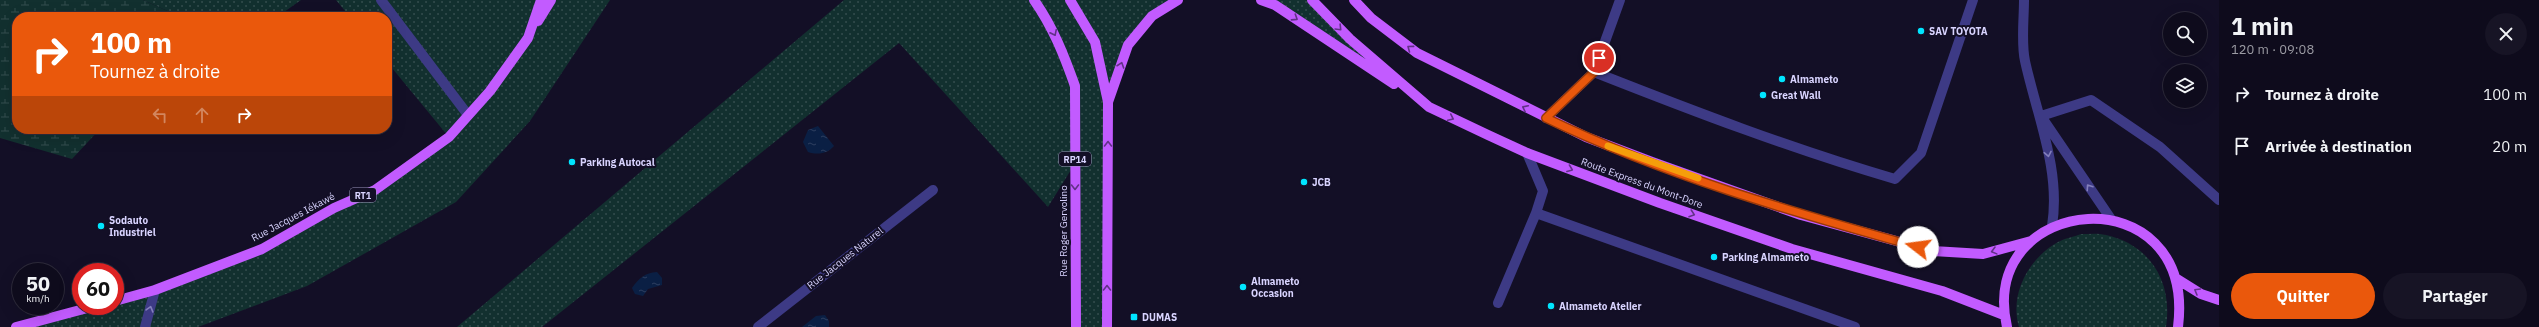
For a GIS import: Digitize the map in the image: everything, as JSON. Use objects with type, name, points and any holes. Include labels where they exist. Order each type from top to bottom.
[{"type":"main road","name":"Rue Jacques Iékawé","points":[[124,299],[155,290],[262,249],[334,208],[375,190],[449,137],[490,91],[528,38],[541,0]]},
{"type":"main road","points":[[528,38],[551,0]]},
{"type":"main road","name":"Rue Roger Gervolino","points":[[1034,0],[1046,17],[1063,52],[1075,86],[1076,327]]},
{"type":"main road","points":[[1070,0],[1095,42],[1108,102],[1107,327]]},
{"type":"main road","points":[[1108,102],[1128,45],[1152,16],[1178,0]]},
{"type":"main road","points":[[1260,0],[1275,5],[1429,107]]},
{"type":"main road","name":"Route Express du Mont-Dore","points":[[1312,0],[1350,39],[1429,107],[1527,153],[1660,204],[1785,246],[1942,291],[2004,315]]},
{"type":"main road","points":[[1354,0],[1371,18],[1417,53],[1586,137],[1637,157],[1801,215],[1933,251],[1983,254],[2031,241]]},
{"type":"main road","points":[[2007,327],[2004,315],[2005,288],[2015,262],[2031,241],[2052,226],[2081,218],[2111,219],[2133,227],[2152,240],[2167,258],[2177,278],[2181,304],[2178,327]]},
{"type":"main road","points":[[2177,278],[2201,294],[2219,300]]},
{"type":"main road","points":[[16,327],[72,312]]},
{"type":"street","points":[[381,0],[390,12]]},
{"type":"street","points":[[1546,118],[1594,72],[1620,0]]},
{"type":"street","points":[[1594,72],[1709,117],[1846,165],[1895,179],[1921,153],[1973,0]]},
{"type":"street","points":[[2024,0],[2025,60],[2041,116],[2053,182],[2055,207],[2052,226]]},
{"type":"street","points":[[392,15],[468,115]]},
{"type":"street","points":[[2041,116],[2091,100],[2160,147],[2219,200]]},
{"type":"street","points":[[2041,116],[2111,219]]},
{"type":"street","points":[[1498,303],[1536,213],[1543,191],[1527,153]]},
{"type":"street","name":"Rue Jacques Naturel","points":[[758,327],[933,190]]},
{"type":"street","points":[[1536,213],[1855,327]]},
{"type":"street","points":[[145,327],[155,290]]},
{"type":"green space","points":[[0,0],[143,0],[170,12],[12,12],[12,134],[95,134],[72,159],[0,138]]},
{"type":"green space","points":[[143,0],[301,0],[284,12],[170,12]]},
{"type":"green space","points":[[336,0],[610,0],[530,121],[456,202],[307,286],[198,327],[16,327],[72,312],[72,315],[124,315],[124,298],[262,249],[375,190],[448,136],[392,68],[392,12],[346,12]]},
{"type":"green space","points":[[844,0],[1178,0],[1152,16],[1128,45],[1108,102],[1107,327],[1076,327],[1074,165],[1048,207],[899,43],[542,327],[457,327]]},
{"type":"green space","points":[[1261,0],[1312,0],[1429,107],[1275,5]]},
{"type":"green space","points":[[2081,234],[2103,234],[2122,240],[2135,247],[2147,257],[2156,268],[2166,295],[2166,327],[2019,327],[2017,302],[2019,290],[2030,267],[2038,257],[2058,242]]},
{"type":"water","points":[[818,126],[834,146],[828,151],[822,153],[808,152],[803,142],[808,130]]},
{"type":"water","points":[[657,272],[662,278],[662,285],[648,289],[643,296],[635,294],[632,288],[637,281],[646,275]]},
{"type":"water","points":[[825,315],[829,321],[829,327],[802,327],[816,316]]},
{"type":"slow traffic","points":[[1608,146],[1698,178]]},
{"type":"place","name":"SAV TOYOTA","points":[[1921,31]]},
{"type":"place","name":"Almameto","points":[[1782,79]]},
{"type":"place","name":"Great Wall","points":[[1763,95]]},
{"type":"place","name":"Parking Autocal","points":[[572,162]]},
{"type":"place","name":"JCB","points":[[1304,182]]},
{"type":"place","name":"Sodauto Industriel","points":[[101,226]]},
{"type":"place","name":"Parking Almameto","points":[[1714,257]]},
{"type":"place","name":"Almameto Occasion","points":[[1243,287]]},
{"type":"place","name":"Almameto Atelier","points":[[1551,306]]},
{"type":"place","name":"DUMAS","points":[[1134,317]]},
{"type":"route","points":[[1599,58],[1594,72],[1546,118],[1586,137],[1612,147],[1801,215],[1918,247]]}]
